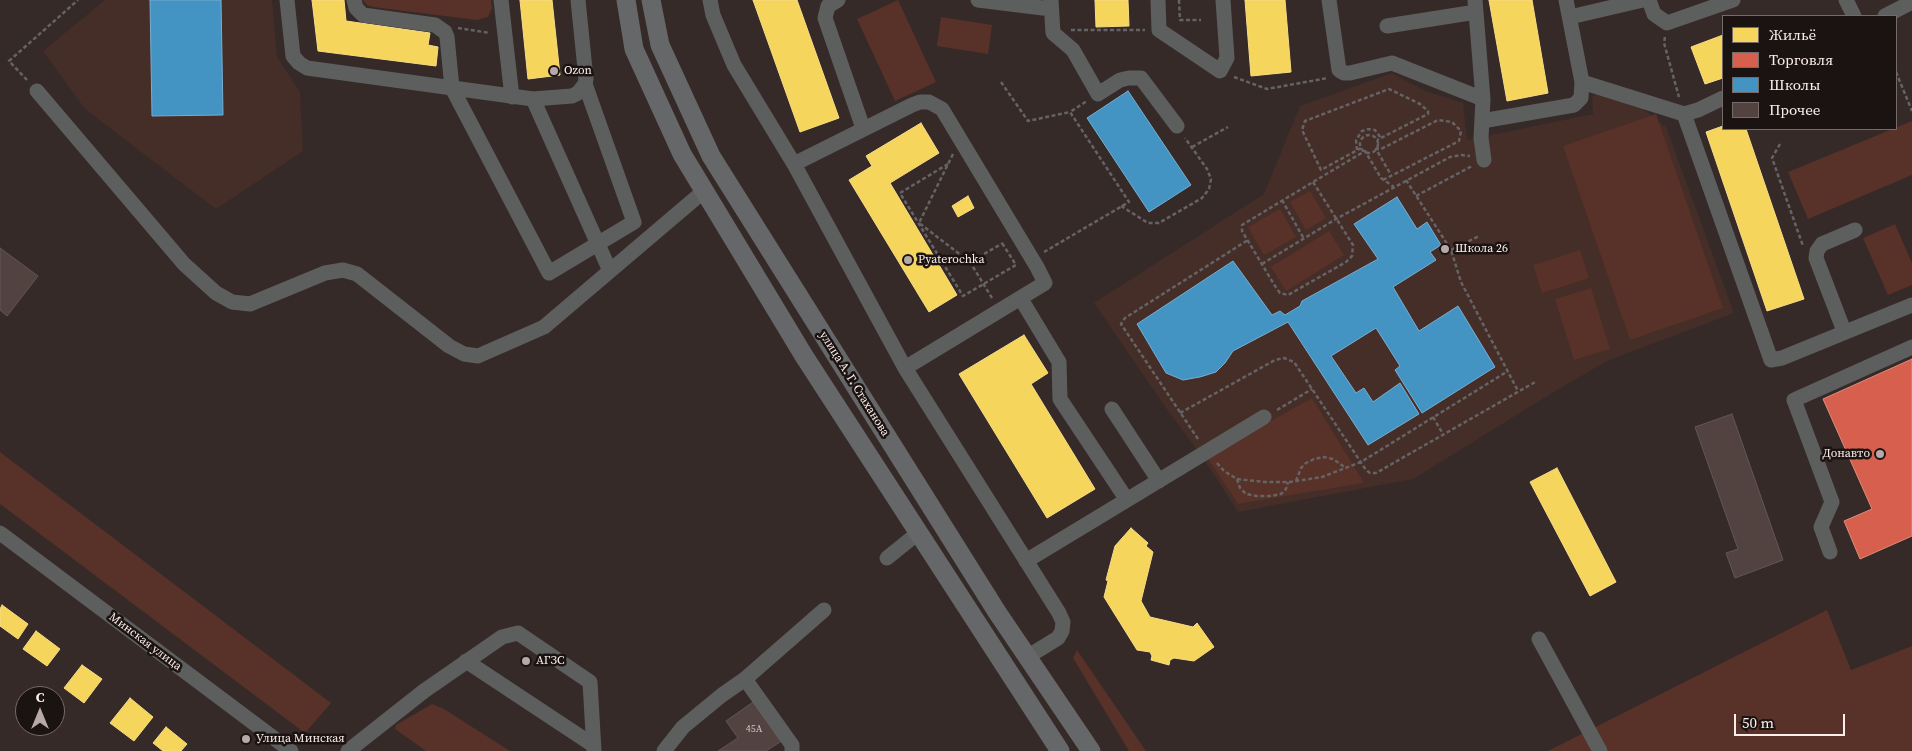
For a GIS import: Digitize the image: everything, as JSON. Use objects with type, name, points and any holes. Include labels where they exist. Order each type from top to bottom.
[{"type":"main road","points":[[626,0],[634,49],[682,154],[804,356],[1060,751]]},
{"type":"main road","name":"улица А. Г. Стаханова","points":[[651,0],[660,45],[710,156],[992,604],[1091,751]]},
{"type":"street","points":[[288,0],[294,56],[299,63],[307,68],[512,97],[572,96],[578,93],[585,84]]},
{"type":"street","points":[[354,0],[356,8],[363,15],[435,25],[442,30],[447,37],[452,88],[549,273],[634,222],[585,84],[578,0]]},
{"type":"street","points":[[501,0],[512,97]]},
{"type":"street","points":[[710,0],[713,15],[734,65],[794,164],[905,368],[1059,613],[1063,622],[1062,631],[1058,638],[1028,657]]},
{"type":"street","points":[[838,0],[828,6],[824,18],[863,128]]},
{"type":"street","points":[[978,0],[1051,4],[1053,33],[1073,50],[1098,94],[1120,80],[1142,78],[1177,126]]},
{"type":"street","points":[[1158,0],[1159,30],[1220,71],[1228,58],[1224,0]]},
{"type":"street","points":[[1329,0],[1339,70],[1344,73],[1350,73],[1392,63],[1483,99]]},
{"type":"street","points":[[1451,0],[1453,15]]},
{"type":"street","points":[[1482,121],[1574,105],[1581,98],[1582,82],[1566,0]]},
{"type":"street","points":[[1570,17],[1643,0]]},
{"type":"street","points":[[1649,0],[1654,14],[1667,23],[1733,0]]},
{"type":"street","points":[[1846,0],[1854,15]]},
{"type":"street","points":[[1887,15],[1912,2]]},
{"type":"street","points":[[1387,26],[1453,15],[1476,6],[1483,99],[1480,162]]},
{"type":"street","points":[[1582,82],[1684,114],[1698,110],[1722,98]]},
{"type":"street","points":[[37,91],[184,264],[216,292],[232,302],[250,304],[325,273],[343,270],[357,274],[449,346],[464,354],[478,356],[544,327],[704,191]]},
{"type":"street","points":[[533,98],[610,271]]},
{"type":"street","points":[[794,164],[912,105],[920,102],[929,102],[942,109],[1032,259],[1045,283],[905,368]]},
{"type":"street","points":[[1684,114],[1771,360],[1782,358],[1844,331],[1912,305]]},
{"type":"street","points":[[1844,331],[1816,258],[1817,251],[1822,244],[1855,230]]},
{"type":"street","points":[[1021,299],[1059,362],[1060,399],[1127,500]]},
{"type":"street","points":[[1830,552],[1821,527],[1832,502],[1794,400],[1912,347]]},
{"type":"street","points":[[1112,409],[1159,481]]},
{"type":"street","points":[[1026,561],[1264,417]]},
{"type":"street","name":"Минская улица","points":[[0,533],[291,751]]},
{"type":"street","points":[[888,558],[918,534]]},
{"type":"street","points":[[664,751],[683,727],[745,679],[824,610]]},
{"type":"street","points":[[348,751],[424,691],[502,636],[518,633],[590,682],[594,748]]},
{"type":"street","points":[[1539,639],[1600,751]]},
{"type":"street","points":[[466,662],[594,748]]},
{"type":"street","points":[[745,679],[792,745],[792,751]]},
{"type":"path","points":[[37,91],[9,61],[78,0]]},
{"type":"path","points":[[1179,0],[1180,20],[1201,20]]},
{"type":"path","points":[[1667,23],[1664,43],[1684,114]]},
{"type":"path","points":[[435,25],[505,34]]},
{"type":"path","points":[[1053,30],[1159,30]]},
{"type":"path","points":[[1220,71],[1267,89],[1332,77],[1339,70]]},
{"type":"path","points":[[1897,74],[1912,111]]},
{"type":"path","points":[[1001,82],[1028,121],[1070,112],[1098,94]]},
{"type":"path","points":[[1362,148],[1321,170],[1302,130],[1306,121],[1388,89],[1420,104],[1428,111],[1428,114],[1377,140]]},
{"type":"path","points":[[1032,259],[1128,202],[1070,112]]},
{"type":"path","points":[[1312,182],[1353,245],[1352,256],[1346,262],[1288,296],[1280,293],[1242,231],[1242,225],[1282,200],[1312,182],[1365,151],[1371,152],[1381,149],[1438,120],[1452,122],[1461,131],[1459,141],[1382,180]]},
{"type":"path","points":[[1122,206],[1148,223],[1159,223],[1202,198],[1209,189],[1211,179],[1207,170],[1177,126]]},
{"type":"path","points":[[1192,148],[1228,127]]},
{"type":"path","points":[[1357,150],[1356,140],[1362,131],[1368,129],[1375,130],[1382,138]]},
{"type":"path","points":[[1362,131],[1365,136]]},
{"type":"path","points":[[1377,140],[1370,135],[1365,136],[1361,140],[1362,148],[1382,180],[1394,187]]},
{"type":"path","points":[[919,223],[960,138]]},
{"type":"path","points":[[1377,140],[1376,149],[1391,175]]},
{"type":"path","points":[[1780,144],[1772,158],[1803,245],[1816,258]]},
{"type":"path","points":[[1262,264],[1336,219],[1450,157],[1461,155],[1480,162]]},
{"type":"path","points":[[1416,196],[1480,162]]},
{"type":"path","points":[[948,164],[900,193],[963,296],[1016,265],[1002,243]]},
{"type":"path","points":[[1406,180],[1451,250],[1461,282],[1518,391]]},
{"type":"path","points":[[1282,200],[1304,239]]},
{"type":"path","points":[[919,223],[970,262],[1000,312]]},
{"type":"path","points":[[970,262],[1017,234]]},
{"type":"path","points":[[1451,250],[1480,236]]},
{"type":"path","points":[[1248,240],[1125,318],[1122,324],[1207,452],[1224,472],[1237,479],[1288,482],[1322,477],[1346,468],[1360,462],[1508,371]]},
{"type":"path","points":[[1180,413],[1275,360],[1284,358],[1294,362],[1366,470],[1370,473],[1376,473],[1538,381]]},
{"type":"path","points":[[1264,417],[1312,389]]},
{"type":"path","points":[[1433,417],[1443,434]]},
{"type":"path","points":[[1296,481],[1301,468],[1306,462],[1314,459],[1324,457],[1333,459],[1346,468]]},
{"type":"path","points":[[1237,479],[1240,488],[1246,494],[1256,496],[1281,494],[1286,489],[1288,482]]},
{"type":"shaded area","points":[[105,0],[272,0],[277,57],[300,92],[303,151],[216,209],[85,109],[43,51]]},
{"type":"shaded area","points":[[363,0],[491,0],[492,8],[488,17],[477,20],[373,7],[367,5]]},
{"type":"shaded area","points":[[898,0],[936,82],[895,101],[857,19]]},
{"type":"shaded area","points":[[941,17],[992,25],[988,54],[937,46]]},
{"type":"shaded area","name":"Школа 26","points":[[1392,73],[1425,91],[1463,103],[1467,140],[1593,114],[1592,98],[1599,91],[1638,105],[1666,127],[1734,313],[1609,360],[1413,479],[1238,512],[1201,455],[1166,408],[1094,303],[1264,194],[1300,106]]},
{"type":"shaded area","points":[[1656,114],[1723,308],[1630,340],[1563,146]]},
{"type":"shaded area","points":[[1912,121],[1912,175],[1808,219],[1788,172],[1890,130],[1897,130],[1897,127]]},
{"type":"shaded area","points":[[1310,191],[1326,218],[1306,230],[1290,202]]},
{"type":"shaded area","points":[[1280,209],[1296,237],[1264,255],[1248,227]]},
{"type":"shaded area","points":[[1895,224],[1912,263],[1912,285],[1888,295],[1863,238]]},
{"type":"shaded area","points":[[1329,231],[1344,255],[1286,291],[1271,267]]},
{"type":"shaded area","points":[[1580,250],[1589,278],[1542,293],[1533,265]]},
{"type":"shaded area","points":[[1591,288],[1610,349],[1574,360],[1555,299]]},
{"type":"shaded area","points":[[1312,398],[1364,483],[1238,504],[1207,457]]},
{"type":"shaded area","points":[[0,452],[331,703],[305,733],[0,504]]},
{"type":"shaded area","points":[[1827,610],[1851,670],[1912,646],[1912,751],[1548,751]]},
{"type":"shaded area","points":[[1077,650],[1146,751],[1129,751],[1073,658]]},
{"type":"shaded area","points":[[432,704],[444,709],[510,751],[426,751],[395,729],[396,725]]},
{"type":"building: Жильё","points":[[312,0],[344,0],[346,21],[430,33],[428,45],[438,47],[436,66],[318,51]]},
{"type":"building: Жильё","points":[[520,0],[552,0],[560,75],[528,79]]},
{"type":"building: Жильё","points":[[753,0],[797,0],[839,118],[800,132]]},
{"type":"building: Жильё","points":[[1095,0],[1128,0],[1129,26],[1096,27]]},
{"type":"building: Жильё","points":[[1245,0],[1285,0],[1291,72],[1251,76]]},
{"type":"building: Жильё","points":[[1489,0],[1532,0],[1548,93],[1507,101]]},
{"type":"building: Жильё","points":[[1722,35],[1722,78],[1705,84],[1691,47]]},
{"type":"building: Жильё","points":[[921,123],[939,153],[890,183],[957,295],[929,312],[849,180],[872,166],[866,156]]},
{"type":"building: Жильё","points":[[1722,126],[1722,130],[1746,130],[1804,299],[1767,311],[1706,132]]},
{"type":"building: Жильё","points":[[968,196],[974,208],[958,217],[952,206]]},
{"type":"building: Жильё","points":[[1024,335],[1048,373],[1031,384],[1095,489],[1047,518],[959,374]]},
{"type":"building: Жильё","points":[[1557,468],[1616,582],[1590,596],[1530,482]]},
{"type":"building: Жильё","points":[[1131,528],[1148,543],[1146,546],[1153,552],[1141,601],[1150,617],[1193,627],[1197,623],[1214,647],[1194,661],[1174,658],[1170,660],[1169,665],[1151,660],[1150,652],[1137,650],[1104,597],[1108,581],[1106,580],[1115,546]]},
{"type":"building: Жильё","points":[[2,605],[28,624],[18,639],[0,626],[0,609]]},
{"type":"building: Жильё","points":[[36,631],[60,649],[47,666],[23,649]]},
{"type":"building: Жильё","points":[[82,665],[102,679],[84,703],[65,689]]},
{"type":"building: Жильё","points":[[130,698],[153,717],[134,741],[110,723]]},
{"type":"building: Жильё","points":[[166,727],[187,744],[181,751],[163,751],[153,743]]},
{"type":"building: Торговля","name":"Донавто","points":[[1912,359],[1912,536],[1860,559],[1844,521],[1872,509],[1823,399]]},
{"type":"building: Школы","points":[[150,0],[221,0],[223,115],[152,116]]},
{"type":"building: Школы","points":[[1128,91],[1191,185],[1149,212],[1087,118]]},
{"type":"building: Школы","points":[[1397,197],[1417,229],[1427,222],[1441,245],[1430,252],[1436,260],[1393,287],[1419,331],[1458,306],[1495,367],[1422,413],[1395,370],[1400,366],[1376,328],[1331,356],[1356,393],[1364,388],[1373,402],[1400,383],[1419,414],[1368,445],[1288,322],[1233,351],[1216,372],[1183,380],[1166,373],[1137,324],[1233,261],[1272,315],[1280,311],[1285,315],[1300,306],[1302,301],[1378,259],[1354,224]]},
{"type":"building: Прочее","points":[[0,248],[38,276],[7,316],[0,310]]},
{"type":"building: Прочее","points":[[1732,414],[1783,560],[1735,578],[1726,553],[1738,549],[1695,427]]},
{"type":"building: Прочее","points":[[756,700],[783,740],[766,751],[718,751],[738,738],[726,721]]},
{"type":"place","name":"Ozon","points":[[554,71]]},
{"type":"place","name":"Школа 26","points":[[1445,249]]},
{"type":"place","name":"Pyaterochka","points":[[908,260]]},
{"type":"place","name":"Донавто","points":[[1880,454]]},
{"type":"place","name":"АГЗС","points":[[526,661]]},
{"type":"place","name":"Улица Минская","points":[[246,739]]}]
